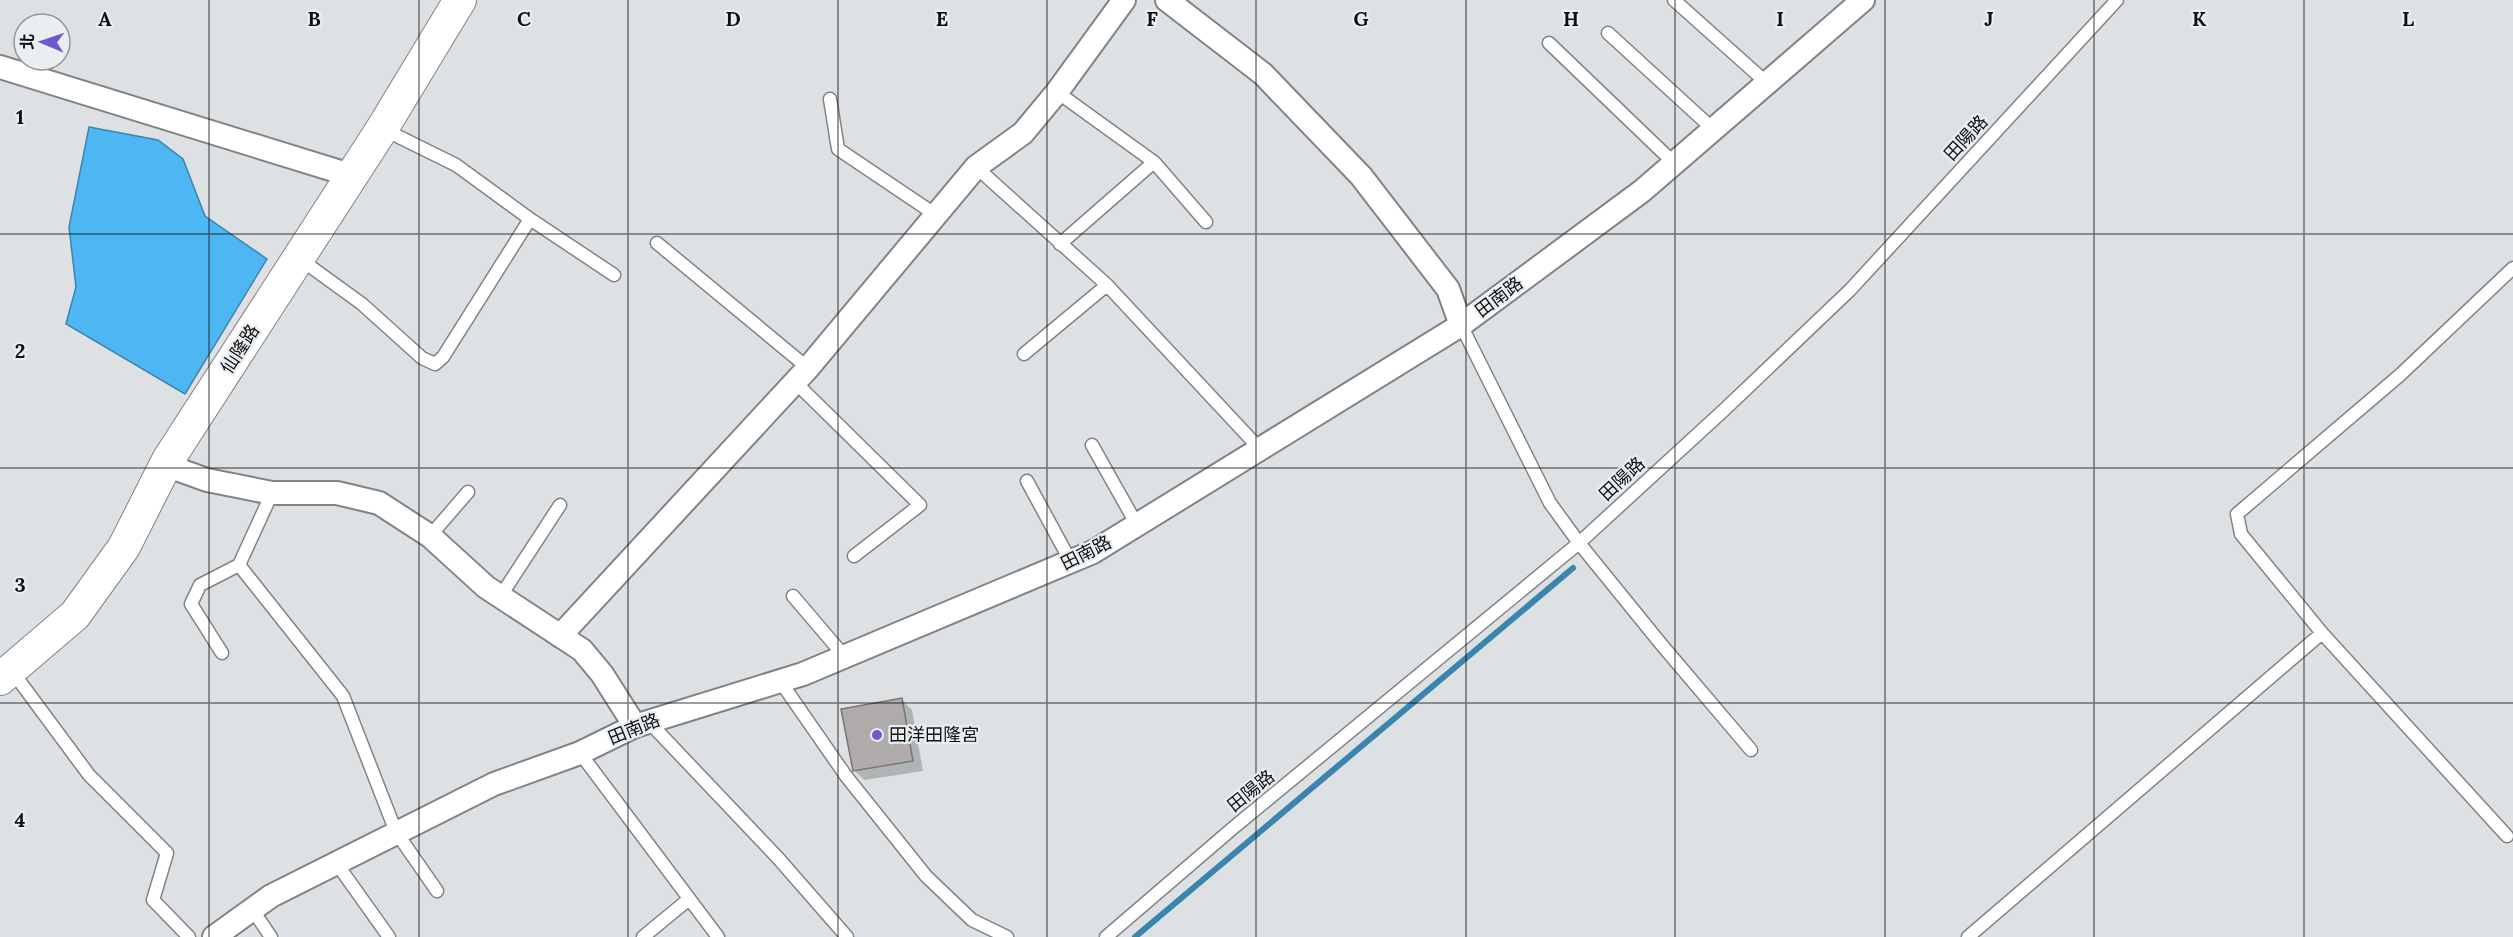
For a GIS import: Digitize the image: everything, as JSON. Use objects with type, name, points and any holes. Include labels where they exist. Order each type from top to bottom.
[{"type":"street","name":"仙隆路","points":[[5,674],[75,615],[124,547],[168,460],[350,175],[382,129],[460,0]]},
{"type":"street","points":[[560,636],[802,375],[976,167],[1023,132],[1057,92],[1124,0]]},
{"type":"street","points":[[1167,0],[1263,74],[1361,176],[1448,289],[1461,325]]},
{"type":"street","name":"田南路","points":[[214,937],[271,896],[494,784],[580,753],[642,724],[780,681],[845,657],[1093,552],[1461,325],[1642,191],[1863,0]]},
{"type":"street","points":[[0,67],[350,175]]},
{"type":"street","points":[[168,460],[182,471],[207,480],[272,493],[338,493],[380,503],[430,536],[486,587],[582,650],[642,724]]},
{"type":"lane","points":[[1674,0],[1768,84]]},
{"type":"lane","name":"田陽路","points":[[1106,937],[1233,828],[1383,708],[1579,543],[1850,290],[2117,0]]},
{"type":"lane","points":[[1608,33],[1714,130]]},
{"type":"lane","points":[[1549,43],[1675,164]]},
{"type":"lane","points":[[1057,92],[1154,162],[1206,222]]},
{"type":"lane","points":[[830,99],[838,149],[936,215]]},
{"type":"lane","points":[[382,129],[456,165],[530,219],[614,275]]},
{"type":"lane","points":[[1060,244],[1154,162]]},
{"type":"lane","points":[[976,167],[1107,285],[1259,448]]},
{"type":"lane","points":[[299,258],[362,304],[422,358],[435,364],[443,357],[530,219]]},
{"type":"lane","points":[[657,243],[802,375],[920,505],[854,556]]},
{"type":"lane","points":[[2507,836],[2322,633],[2241,534],[2237,514],[2400,375],[2513,268]]},
{"type":"lane","points":[[1024,354],[1107,285]]},
{"type":"lane","points":[[1461,325],[1550,503],[1579,543],[1752,750]]},
{"type":"lane","points":[[1092,445],[1137,525]]},
{"type":"lane","points":[[1027,481],[1071,562]]},
{"type":"lane","points":[[430,536],[468,492]]},
{"type":"lane","points":[[222,653],[191,604],[200,585],[239,565],[272,493]]},
{"type":"lane","points":[[500,597],[560,505]]},
{"type":"lane","points":[[239,565],[343,696],[396,832],[437,891]]},
{"type":"lane","points":[[793,597],[845,657]]},
{"type":"lane","points":[[1968,937],[2322,633]]},
{"type":"lane","points":[[5,674],[89,775],[167,853],[153,900],[189,937]]},
{"type":"lane","points":[[780,681],[846,776],[926,876],[972,920],[1007,937]]},
{"type":"lane","points":[[642,724],[778,858],[847,937]]},
{"type":"lane","points":[[580,753],[718,937]]},
{"type":"lane","points":[[337,864],[389,937]]},
{"type":"lane","points":[[643,937],[689,899]]},
{"type":"lane","points":[[252,909],[271,937]]},
{"type":"water","points":[[89,127],[158,140],[183,159],[205,216],[267,259],[185,394],[66,324],[76,287],[69,227]]},
{"type":"building","name":"田洋田隆宮","points":[[902,698],[913,761],[853,771],[841,709]]},
{"type":"waterway","points":[[1135,937],[1573,568]]},
{"type":"place","name":"田洋田隆宮","points":[[877,735]]}]
